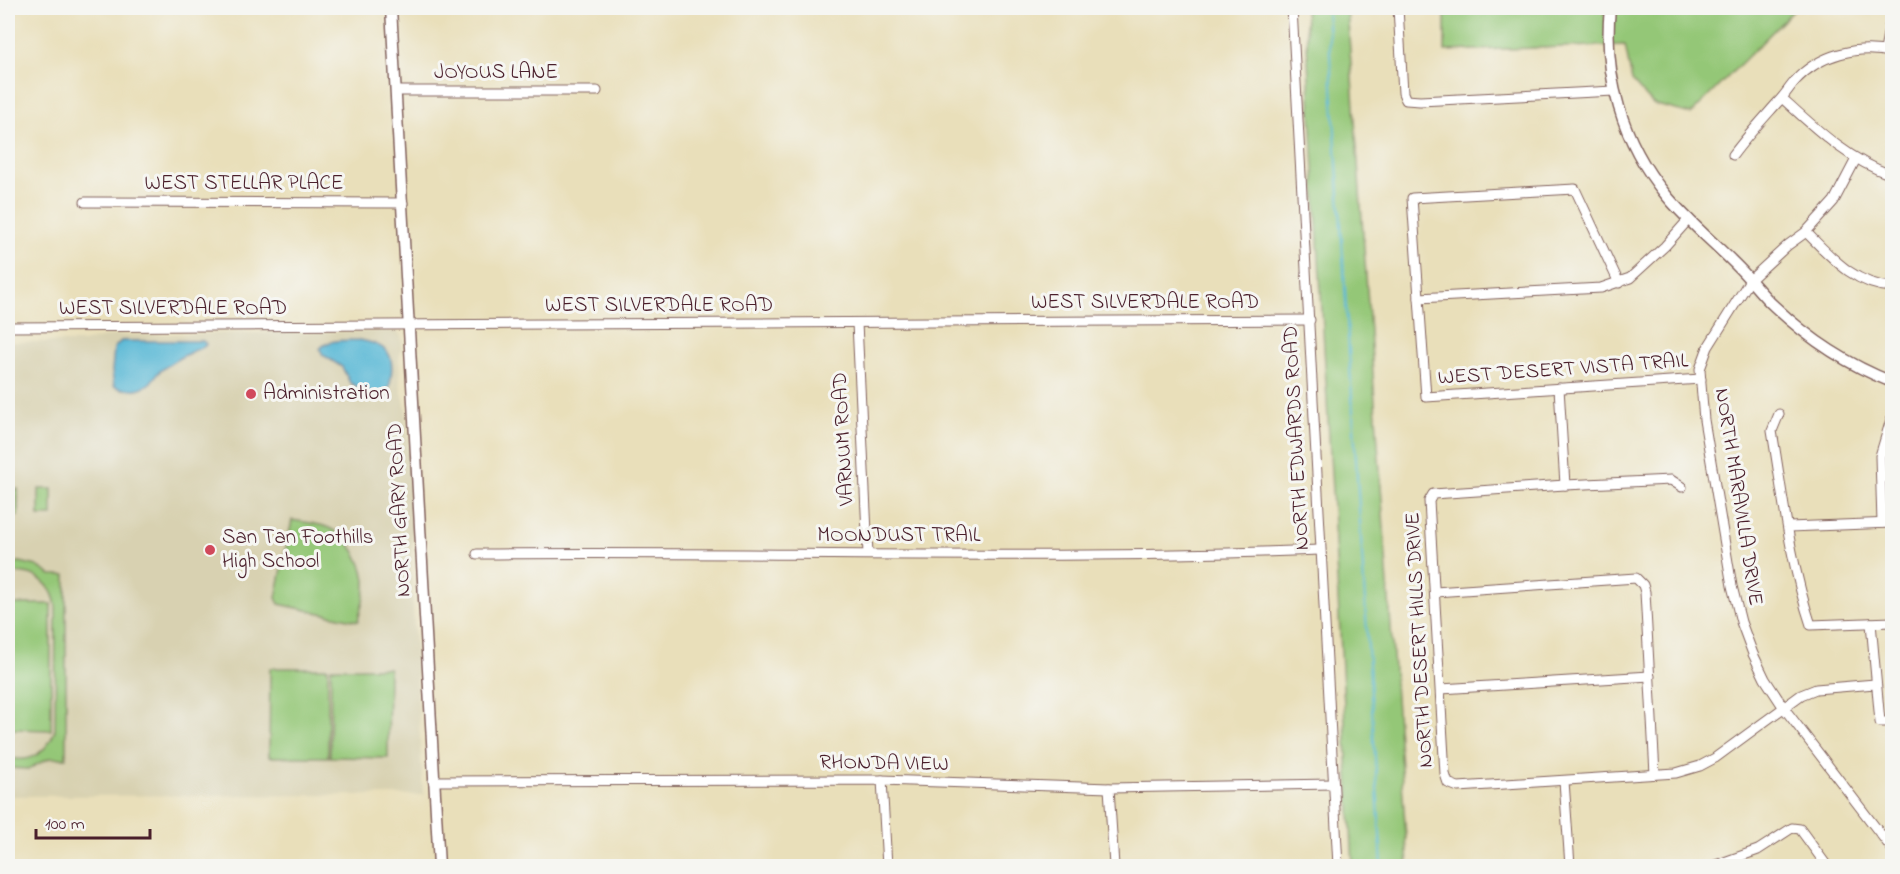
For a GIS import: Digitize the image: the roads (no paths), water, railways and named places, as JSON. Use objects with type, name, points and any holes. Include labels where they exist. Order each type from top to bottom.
[{"type":"street","name":"NORTH GARY ROAD","points":[[391,8],[438,867]]},
{"type":"street","name":"NORTH EDWARDS ROAD","points":[[1292,8],[1338,867]]},
{"type":"street","points":[[1398,8],[1403,93],[1406,100],[1614,91]]},
{"type":"street","points":[[1610,8],[1608,38],[1614,91],[1621,117],[1636,150],[1666,195],[1780,312],[1814,340],[1855,366],[1893,382]]},
{"type":"street","points":[[1733,155],[1796,80],[1822,61],[1852,50],[1889,52],[1893,10]]},
{"type":"street","name":"JOYOUS LANE","points":[[396,91],[597,91]]},
{"type":"street","points":[[1782,98],[1821,134],[1856,159],[1893,175]]},
{"type":"street","name":"NORTH MARAVILLA DRIVE","points":[[1856,159],[1834,201],[1806,232],[1788,245],[1750,280],[1702,359],[1701,379],[1704,420],[1736,605],[1753,654],[1765,679],[1784,708],[1893,849]]},
{"type":"street","points":[[1619,283],[1575,189],[1412,198],[1419,298],[1601,288],[1619,283],[1630,278],[1665,246],[1689,219]]},
{"type":"street","name":"WEST STELLAR PLACE","points":[[85,202],[403,203]]},
{"type":"street","points":[[1806,232],[1853,275],[1871,283],[1893,286]]},
{"type":"street","name":"WEST DESERT VISTA TRAIL","points":[[1419,298],[1426,397],[1701,379]]},
{"type":"street","name":"WEST SILVERDALE ROAD","points":[[8,327],[1310,320]]},
{"type":"street","name":"VARNUM ROAD","points":[[857,323],[867,554]]},
{"type":"street","points":[[1559,388],[1565,485],[1671,480],[1682,488]]},
{"type":"street","points":[[1779,414],[1772,432],[1802,597],[1811,625],[1893,622]]},
{"type":"street","points":[[1882,523],[1880,456],[1893,416]]},
{"type":"street","name":"NORTH DESERT HILLS DRIVE","points":[[1564,781],[1458,787],[1448,783],[1445,774],[1429,501],[1433,494],[1565,485]]},
{"type":"street","points":[[1789,527],[1893,523]]},
{"type":"street","name":"MOONDUST TRAIL","points":[[477,554],[1198,555],[1320,550]]},
{"type":"street","points":[[1435,592],[1636,579],[1643,585],[1655,774]]},
{"type":"street","points":[[1871,623],[1880,722],[1893,722]]},
{"type":"street","points":[[1441,689],[1650,676]]},
{"type":"street","points":[[1570,867],[1564,781],[1676,773],[1700,766],[1715,758],[1801,695],[1816,689],[1875,684]]},
{"type":"street","points":[[882,780],[887,867]]},
{"type":"street","name":"RHONDA VIEW","points":[[434,781],[882,780],[1108,788],[1333,784]]},
{"type":"street","points":[[1108,788],[1114,867]]},
{"type":"street","points":[[1713,867],[1758,850],[1792,828],[1800,829],[1827,867]]},
{"type":"water","points":[[360,340],[379,346],[389,355],[392,368],[389,388],[379,393],[363,390],[350,383],[342,367],[323,355],[320,349],[328,343]]},
{"type":"water","points":[[121,341],[203,341],[206,344],[168,365],[146,386],[137,389],[123,389],[114,386],[112,371],[114,348]]},
{"type":"waterway","points":[[1327,8],[1382,866]]},
{"type":"place","name":"Administration","points":[[251,394]]},
{"type":"place","name":"San Tan Foothills High School","points":[[210,550]]}]
